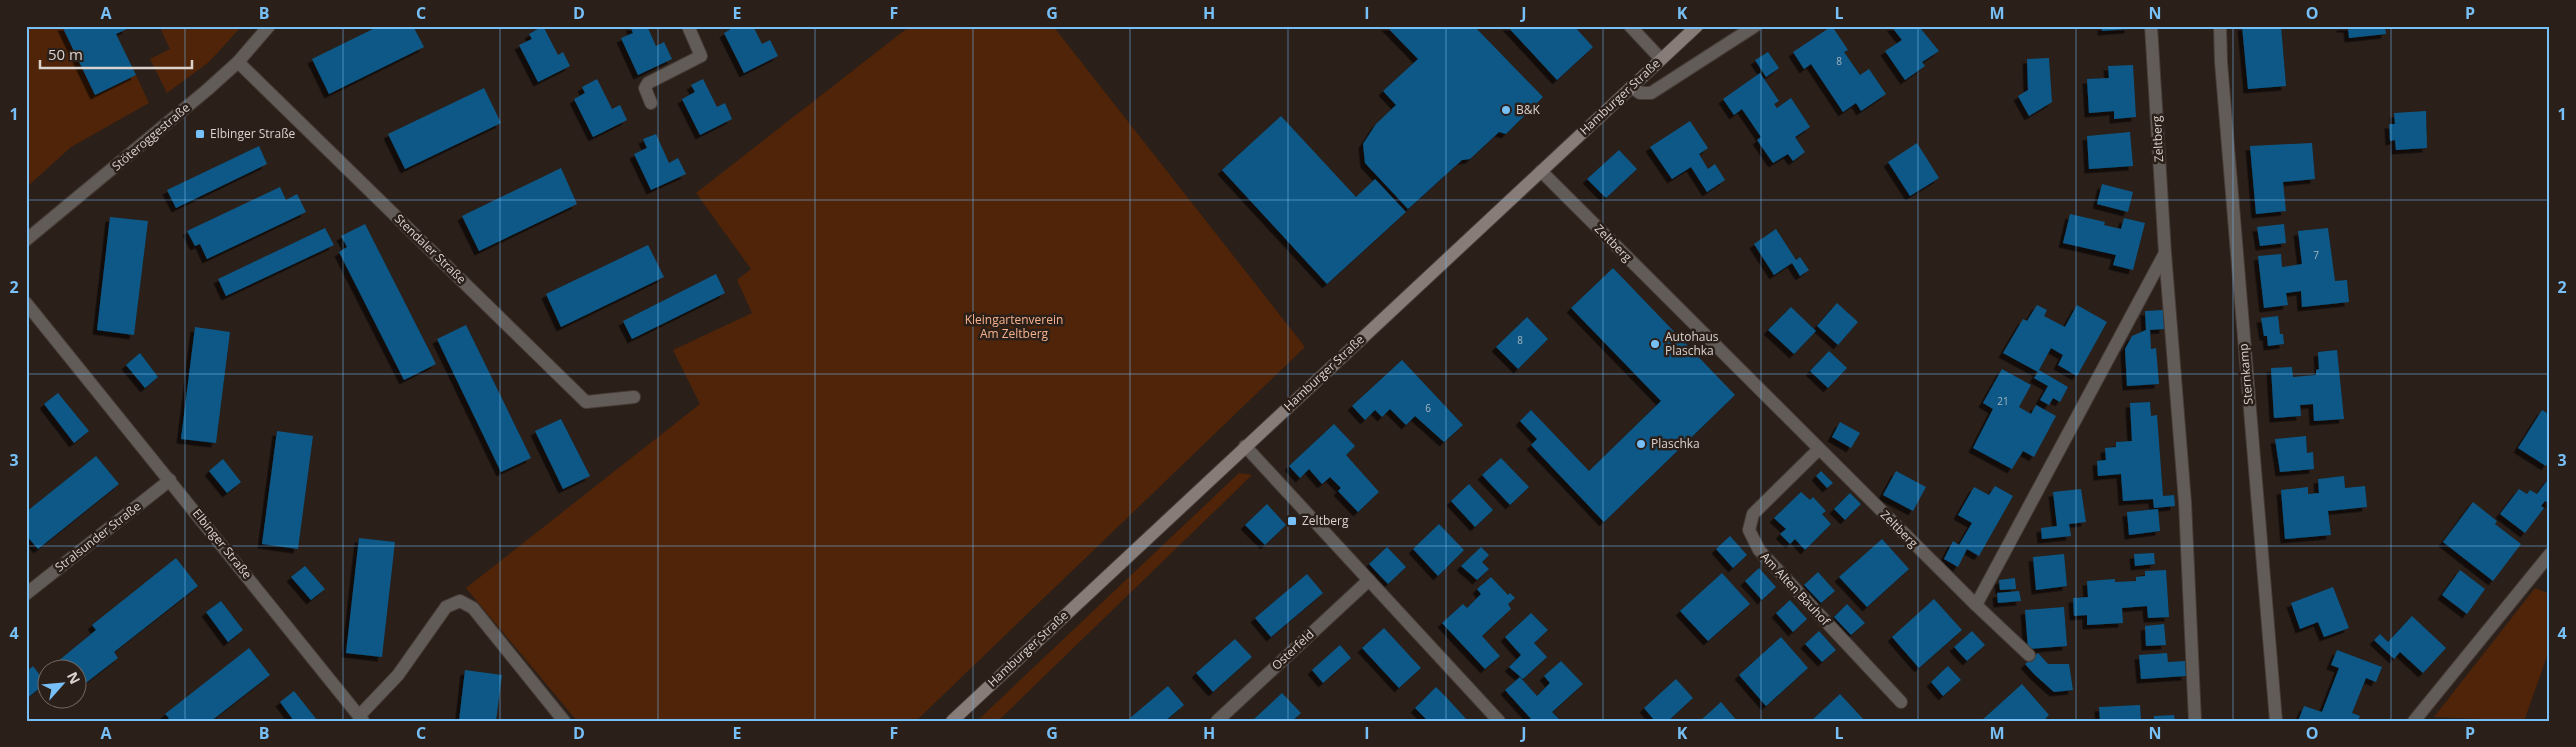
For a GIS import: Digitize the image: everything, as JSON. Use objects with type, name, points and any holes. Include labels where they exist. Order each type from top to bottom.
[{"type":"main road","name":"Hamburger Straße","points":[[952,721],[1697,26]]},
{"type":"street","name":"Stöteroggestraße","points":[[26,240],[238,62],[269,26]]},
{"type":"street","points":[[651,103],[645,88],[648,83],[701,56],[688,26]]},
{"type":"street","points":[[1630,26],[1661,59]]},
{"type":"street","points":[[1631,87],[1640,94],[1651,93],[1755,26]]},
{"type":"street","name":"Zeltberg","points":[[2151,26],[2165,253],[2185,502],[2195,721]]},
{"type":"street","name":"Sternkamp","points":[[2220,26],[2220,62],[2276,721]]},
{"type":"street","name":"Stendaler Straße","points":[[238,62],[586,402],[634,397]]},
{"type":"street","name":"Zeltberg","points":[[1541,171],[1976,605],[2029,655]]},
{"type":"street","points":[[1976,605],[2165,253]]},
{"type":"street","name":"Elbinger Straße","points":[[26,303],[361,718],[398,675],[446,607],[460,602],[473,608],[564,721]]},
{"type":"street","points":[[1246,446],[1499,721]]},
{"type":"street","name":"Am Alten Bauhof","points":[[1819,449],[1753,514],[1749,530],[1759,550],[1902,702]]},
{"type":"street","name":"Stralsunder Straße","points":[[26,594],[170,480]]},
{"type":"street","points":[[2414,721],[2550,554]]},
{"type":"street","name":"Osterfeld","points":[[1217,721],[1369,580]]},
{"type":"green space","points":[[26,26],[62,26],[95,95],[136,75],[149,103],[71,147],[28,186]]},
{"type":"green space","points":[[170,26],[242,26],[209,62],[167,93],[150,59],[170,49],[161,30]]},
{"type":"green space","name":"Kleingartenverein Am Zeltberg","points":[[910,26],[1053,26],[1305,347],[916,721],[577,721],[466,588],[700,404],[673,350],[752,313],[737,280],[751,269],[696,193]]},
{"type":"green space","points":[[1239,473],[1252,475],[998,721],[977,721]]},
{"type":"green space","points":[[2535,588],[2550,594],[2550,648],[2524,721],[2434,717]]},
{"type":"building","points":[[62,26],[126,26],[127,29],[116,34],[136,75],[95,95]]},
{"type":"building","points":[[379,26],[413,26],[424,47],[329,94],[312,59]]},
{"type":"building","points":[[543,26],[558,55],[563,52],[570,66],[538,82],[519,45],[532,39],[529,34]]},
{"type":"building","points":[[630,26],[647,26],[656,46],[664,42],[672,59],[638,75],[621,38],[633,33]]},
{"type":"building","points":[[736,26],[753,26],[762,44],[770,40],[778,56],[744,73],[724,33]]},
{"type":"building","points":[[1386,26],[1474,26],[1543,97],[1506,134],[1499,132],[1470,159],[1462,160],[1408,209],[1365,163],[1363,144],[1376,124],[1396,105],[1383,91],[1418,59]]},
{"type":"building","points":[[1507,26],[1574,26],[1593,47],[1557,80]]},
{"type":"building","points":[[1832,26],[1848,50],[1844,52],[1860,75],[1869,69],[1886,94],[1861,111],[1856,103],[1843,112],[1811,64],[1804,69],[1793,52]]},
{"type":"building","points":[[1891,26],[1926,26],[1921,29],[1939,51],[1922,62],[1925,66],[1905,80],[1885,51],[1902,40]]},
{"type":"building","points":[[2102,26],[2129,26],[2129,29],[2102,31]]},
{"type":"building","points":[[2242,26],[2281,26],[2286,86],[2248,89]]},
{"type":"building","points":[[2341,26],[2385,26],[2386,34],[2349,38],[2348,28],[2341,28]]},
{"type":"building","points":[[1768,52],[1779,68],[1766,77],[1755,60]]},
{"type":"building","points":[[2049,58],[2052,102],[2029,116],[2018,96],[2028,90],[2027,59]]},
{"type":"building","points":[[2133,65],[2136,117],[2114,119],[2114,111],[2089,113],[2087,79],[2109,78],[2108,66]]},
{"type":"building","points":[[1760,73],[1779,101],[1774,104],[1777,108],[1791,98],[1810,127],[1795,137],[1805,152],[1793,161],[1788,154],[1773,163],[1757,140],[1761,137],[1742,109],[1734,115],[1723,99]]},
{"type":"building","points":[[597,79],[612,109],[620,105],[627,120],[593,137],[574,99],[585,93],[582,87]]},
{"type":"building","points":[[703,79],[717,107],[725,103],[732,119],[700,135],[682,99],[695,92],[691,85]]},
{"type":"building","points":[[484,88],[501,123],[405,169],[388,134]]},
{"type":"building","points":[[2426,111],[2427,148],[2396,150],[2395,140],[2390,141],[2389,124],[2395,124],[2394,113]]},
{"type":"building","points":[[1281,116],[1356,197],[1375,179],[1406,212],[1327,284],[1222,170]]},
{"type":"building","points":[[1690,121],[1708,148],[1699,154],[1708,169],[1715,164],[1725,180],[1707,192],[1691,167],[1672,179],[1650,147]]},
{"type":"building","points":[[2130,132],[2133,166],[2089,169],[2087,136]]},
{"type":"building","points":[[656,134],[669,163],[678,158],[686,174],[651,190],[634,154],[647,148],[643,139]]},
{"type":"building","points":[[1917,143],[1939,178],[1910,196],[1888,162]]},
{"type":"building","points":[[2312,143],[2315,179],[2283,182],[2286,211],[2256,214],[2250,146]]},
{"type":"building","points":[[259,146],[267,164],[176,208],[167,190]]},
{"type":"building","points":[[1619,150],[1637,169],[1606,198],[1587,179]]},
{"type":"building","points":[[561,168],[577,204],[479,251],[462,216]]},
{"type":"building","points":[[2102,184],[2133,192],[2128,212],[2097,204]]},
{"type":"building","points":[[280,187],[286,200],[297,194],[306,212],[207,259],[200,244],[195,246],[187,231]]},
{"type":"building","points":[[2070,214],[2105,222],[2104,225],[2121,229],[2124,218],[2145,223],[2133,270],[2113,265],[2116,255],[2063,243]]},
{"type":"building","points":[[110,217],[148,221],[134,335],[97,330]]},
{"type":"building","points":[[365,224],[436,364],[404,380],[339,252],[347,247],[341,236]]},
{"type":"building","points":[[2284,224],[2286,243],[2260,246],[2257,227]]},
{"type":"building","points":[[325,228],[334,245],[226,296],[218,279]]},
{"type":"building","points":[[2328,228],[2335,281],[2347,280],[2349,302],[2302,307],[2301,291],[2286,293],[2288,305],[2264,308],[2258,256],[2281,254],[2282,267],[2302,264],[2298,231]]},
{"type":"building","points":[[1776,229],[1796,260],[1800,257],[1809,270],[1800,276],[1792,263],[1774,275],[1754,244]]},
{"type":"building","points":[[648,245],[664,277],[561,327],[546,294]]},
{"type":"building","points":[[1613,268],[1735,395],[1604,522],[1531,445],[1537,439],[1520,421],[1531,410],[1589,471],[1661,401],[1571,308]]},
{"type":"building","points":[[716,274],[725,293],[632,339],[623,321]]},
{"type":"building","points":[[1837,303],[1858,322],[1838,345],[1817,326]]},
{"type":"building","points":[[2037,305],[2047,310],[2044,316],[2065,327],[2077,305],[2107,322],[2077,376],[2058,365],[2063,355],[2051,348],[2039,370],[2068,387],[2060,402],[2053,398],[2049,405],[2040,400],[2048,386],[2034,378],[2038,372],[2003,353],[2023,319],[2027,321]]},
{"type":"building","points":[[1791,307],[1816,331],[1794,354],[1768,330]]},
{"type":"building","points":[[2163,310],[2164,329],[2150,330],[2151,349],[2156,348],[2159,384],[2127,386],[2125,349],[2132,336],[2146,330],[2145,311]]},
{"type":"building","points":[[2278,316],[2280,334],[2283,334],[2284,344],[2268,346],[2261,318]]},
{"type":"building","points":[[1527,317],[1548,339],[1518,369],[1496,347]]},
{"type":"building","points":[[466,325],[531,458],[501,472],[437,339]]},
{"type":"building","points":[[195,327],[230,332],[216,443],[181,439]]},
{"type":"building","points":[[2337,350],[2344,419],[2314,421],[2313,404],[2300,405],[2301,416],[2274,418],[2271,368],[2292,367],[2293,377],[2316,375],[2316,370],[2319,369],[2318,352]]},
{"type":"building","points":[[1829,351],[1847,368],[1828,388],[1810,371]]},
{"type":"building","points":[[140,353],[158,377],[145,388],[126,365]]},
{"type":"building","points":[[1402,360],[1463,425],[1444,442],[1415,416],[1406,425],[1390,409],[1382,417],[1375,410],[1365,420],[1352,406]]},
{"type":"building","points":[[2002,369],[2031,385],[2019,407],[2031,414],[2036,405],[2056,416],[2034,457],[2023,451],[2012,469],[1973,448],[1993,409],[1983,403]]},
{"type":"building","points":[[58,393],[89,431],[74,443],[44,404]]},
{"type":"building","points":[[2150,402],[2151,416],[2157,415],[2163,496],[2174,495],[2175,506],[2154,508],[2153,499],[2123,501],[2121,474],[2098,476],[2097,461],[2106,460],[2105,448],[2116,447],[2116,442],[2132,441],[2130,403]]},
{"type":"building","points":[[2542,410],[2550,415],[2550,460],[2546,466],[2518,448]]},
{"type":"building","points":[[561,419],[590,476],[563,489],[535,431]]},
{"type":"building","points":[[1840,422],[1860,433],[1851,448],[1832,437]]},
{"type":"building","points":[[1334,424],[1355,446],[1346,455],[1379,492],[1358,512],[1338,491],[1341,488],[1330,477],[1322,484],[1309,469],[1300,478],[1289,466]]},
{"type":"building","points":[[277,431],[313,436],[298,549],[262,544]]},
{"type":"building","points":[[2306,436],[2307,453],[2313,452],[2314,469],[2280,472],[2275,439]]},
{"type":"building","points":[[96,456],[119,484],[38,549],[26,535],[26,512]]},
{"type":"building","points":[[1501,458],[1529,487],[1510,505],[1482,475]]},
{"type":"building","points":[[223,459],[241,482],[227,493],[209,471]]},
{"type":"building","points":[[1821,471],[1833,483],[1827,488],[1816,476]]},
{"type":"building","points":[[1896,471],[1926,487],[1913,511],[1883,495]]},
{"type":"building","points":[[2344,476],[2345,488],[2365,486],[2367,507],[2328,511],[2331,535],[2285,539],[2281,490],[2308,487],[2308,494],[2319,493],[2318,479]]},
{"type":"building","points":[[2550,477],[2550,504],[2545,501],[2541,506],[2544,508],[2525,533],[2500,514],[2519,489],[2527,494],[2530,490],[2537,494]]},
{"type":"building","points":[[1469,484],[1493,510],[1475,527],[1451,501]]},
{"type":"building","points":[[1995,486],[2013,496],[1979,556],[1967,549],[1958,567],[1944,559],[1953,541],[1959,545],[1972,523],[1958,515],[1974,487],[1989,495]]},
{"type":"building","points":[[2081,489],[2086,522],[2069,524],[2071,536],[2042,539],[2041,528],[2057,526],[2053,492]]},
{"type":"building","points":[[1801,492],[1810,500],[1813,497],[1826,511],[1822,514],[1831,524],[1805,550],[1795,539],[1790,544],[1780,534],[1786,529],[1774,518]]},
{"type":"building","points":[[1850,493],[1861,504],[1845,520],[1834,509]]},
{"type":"building","points":[[2473,502],[2497,521],[2495,524],[2521,544],[2493,581],[2443,542]]},
{"type":"building","points":[[1267,504],[1286,525],[1265,545],[1245,525]]},
{"type":"building","points":[[2158,509],[2160,531],[2129,535],[2127,512]]},
{"type":"building","points":[[1439,524],[1464,550],[1438,576],[1413,549]]},
{"type":"building","points":[[1730,536],[1747,555],[1733,568],[1716,549]]},
{"type":"building","points":[[359,538],[395,542],[382,657],[346,653]]},
{"type":"building","points":[[1882,539],[1909,569],[1867,607],[1839,577]]},
{"type":"building","points":[[1387,547],[1406,567],[1388,584],[1369,564]]},
{"type":"building","points":[[1481,547],[1489,555],[1482,562],[1489,569],[1477,580],[1461,566]]},
{"type":"building","points":[[2154,553],[2155,564],[2135,566],[2134,554]]},
{"type":"building","points":[[2064,554],[2067,586],[2036,590],[2033,557]]},
{"type":"building","points":[[176,558],[198,586],[114,652],[118,658],[88,681],[88,660],[59,660],[96,630],[92,625]]},
{"type":"building","points":[[305,566],[325,589],[311,600],[291,577]]},
{"type":"building","points":[[1759,568],[1776,587],[1762,600],[1745,581]]},
{"type":"building","points":[[2166,570],[2169,617],[2148,618],[2147,606],[2122,608],[2123,623],[2087,625],[2087,615],[2074,616],[2073,598],[2088,597],[2087,581],[2115,579],[2115,582],[2136,581],[2136,577],[2145,576],[2145,571]]},
{"type":"building","points":[[2460,570],[2485,589],[2467,614],[2442,595]]},
{"type":"building","points":[[1818,572],[1835,591],[1821,603],[1804,585]]},
{"type":"building","points":[[1722,573],[1750,604],[1708,641],[1680,611]]},
{"type":"building","points":[[1307,574],[1323,593],[1271,637],[1255,618]]},
{"type":"building","points":[[1491,577],[1508,595],[1510,593],[1515,598],[1508,604],[1511,609],[1482,636],[1500,656],[1485,669],[1442,623],[1463,604],[1467,608],[1481,594],[1477,589]]},
{"type":"building","points":[[2015,578],[2016,589],[2000,590],[1999,580]]},
{"type":"building","points":[[2333,587],[2349,628],[2324,637],[2318,622],[2300,629],[2291,603]]},
{"type":"building","points":[[2019,591],[2021,601],[1998,603],[1997,593]]},
{"type":"building","points":[[1934,599],[1962,630],[1919,668],[1892,637]]},
{"type":"building","points":[[1790,600],[1807,619],[1793,632],[1776,613]]},
{"type":"building","points":[[221,601],[243,630],[228,642],[206,612]]},
{"type":"building","points":[[1847,604],[1865,623],[1851,635],[1834,617]]},
{"type":"building","points":[[2064,607],[2067,646],[2028,649],[2025,610]]},
{"type":"building","points":[[1531,613],[1548,630],[1534,643],[1547,657],[1523,679],[1509,667],[1521,655],[1505,637]]},
{"type":"building","points":[[2412,616],[2446,648],[2423,673],[2400,652],[2394,659],[2374,640],[2380,634],[2388,642]]},
{"type":"building","points":[[2164,624],[2166,645],[2146,646],[2145,626]]},
{"type":"building","points":[[1384,628],[1421,668],[1399,688],[1362,648]]},
{"type":"building","points":[[1819,631],[1836,650],[1822,662],[1805,644]]},
{"type":"building","points":[[1972,631],[1985,645],[1967,661],[1954,647]]},
{"type":"building","points":[[1781,637],[1808,668],[1766,706],[1739,675]]},
{"type":"building","points":[[1235,639],[1252,657],[1213,692],[1196,673]]},
{"type":"building","points":[[1340,645],[1351,658],[1323,683],[1312,670]]},
{"type":"building","points":[[249,648],[270,675],[211,721],[166,721],[169,718],[165,714]]},
{"type":"building","points":[[2337,650],[2382,667],[2376,682],[2366,678],[2352,713],[2360,716],[2358,721],[2298,721],[2304,706],[2322,712],[2339,668],[2331,665]]},
{"type":"building","points":[[2038,653],[2048,664],[2069,664],[2073,690],[2054,692],[2035,675],[2025,664]]},
{"type":"building","points":[[2167,653],[2168,662],[2185,661],[2186,676],[2141,679],[2139,655]]},
{"type":"building","points":[[1561,661],[1583,684],[1552,712],[1561,721],[1533,721],[1505,690],[1520,677],[1537,696],[1550,683],[1544,676]]},
{"type":"building","points":[[33,666],[38,673],[38,689],[26,699],[26,672]]},
{"type":"building","points":[[1948,666],[1961,680],[1943,696],[1931,682]]},
{"type":"building","points":[[465,670],[502,675],[496,721],[459,721]]},
{"type":"building","points":[[1676,679],[1693,698],[1668,721],[1655,721],[1644,708]]},
{"type":"building","points":[[2022,684],[2049,715],[2043,721],[1981,721]]},
{"type":"building","points":[[1168,686],[1184,705],[1165,721],[1132,721],[1130,718]]},
{"type":"building","points":[[1436,687],[1468,721],[1428,721],[1415,708]]},
{"type":"building","points":[[294,691],[316,721],[294,721],[280,702]]},
{"type":"building","points":[[1282,693],[1301,713],[1292,721],[1252,721]]},
{"type":"building","points":[[1840,694],[1865,721],[1811,721]]},
{"type":"building","points":[[1721,702],[1737,721],[1700,721]]},
{"type":"building","points":[[2140,705],[2141,721],[2100,721],[2099,707]]},
{"type":"building","points":[[2174,715],[2175,721],[2154,721],[2154,716]]},
{"type":"place","name":"B&K","points":[[1506,110]]},
{"type":"place","name":"Elbinger Straße","points":[[200,134]]},
{"type":"place","name":"Autohaus Plaschka","points":[[1655,344]]},
{"type":"place","name":"Plaschka","points":[[1641,444]]},
{"type":"place","name":"Zeltberg","points":[[1292,521]]}]
